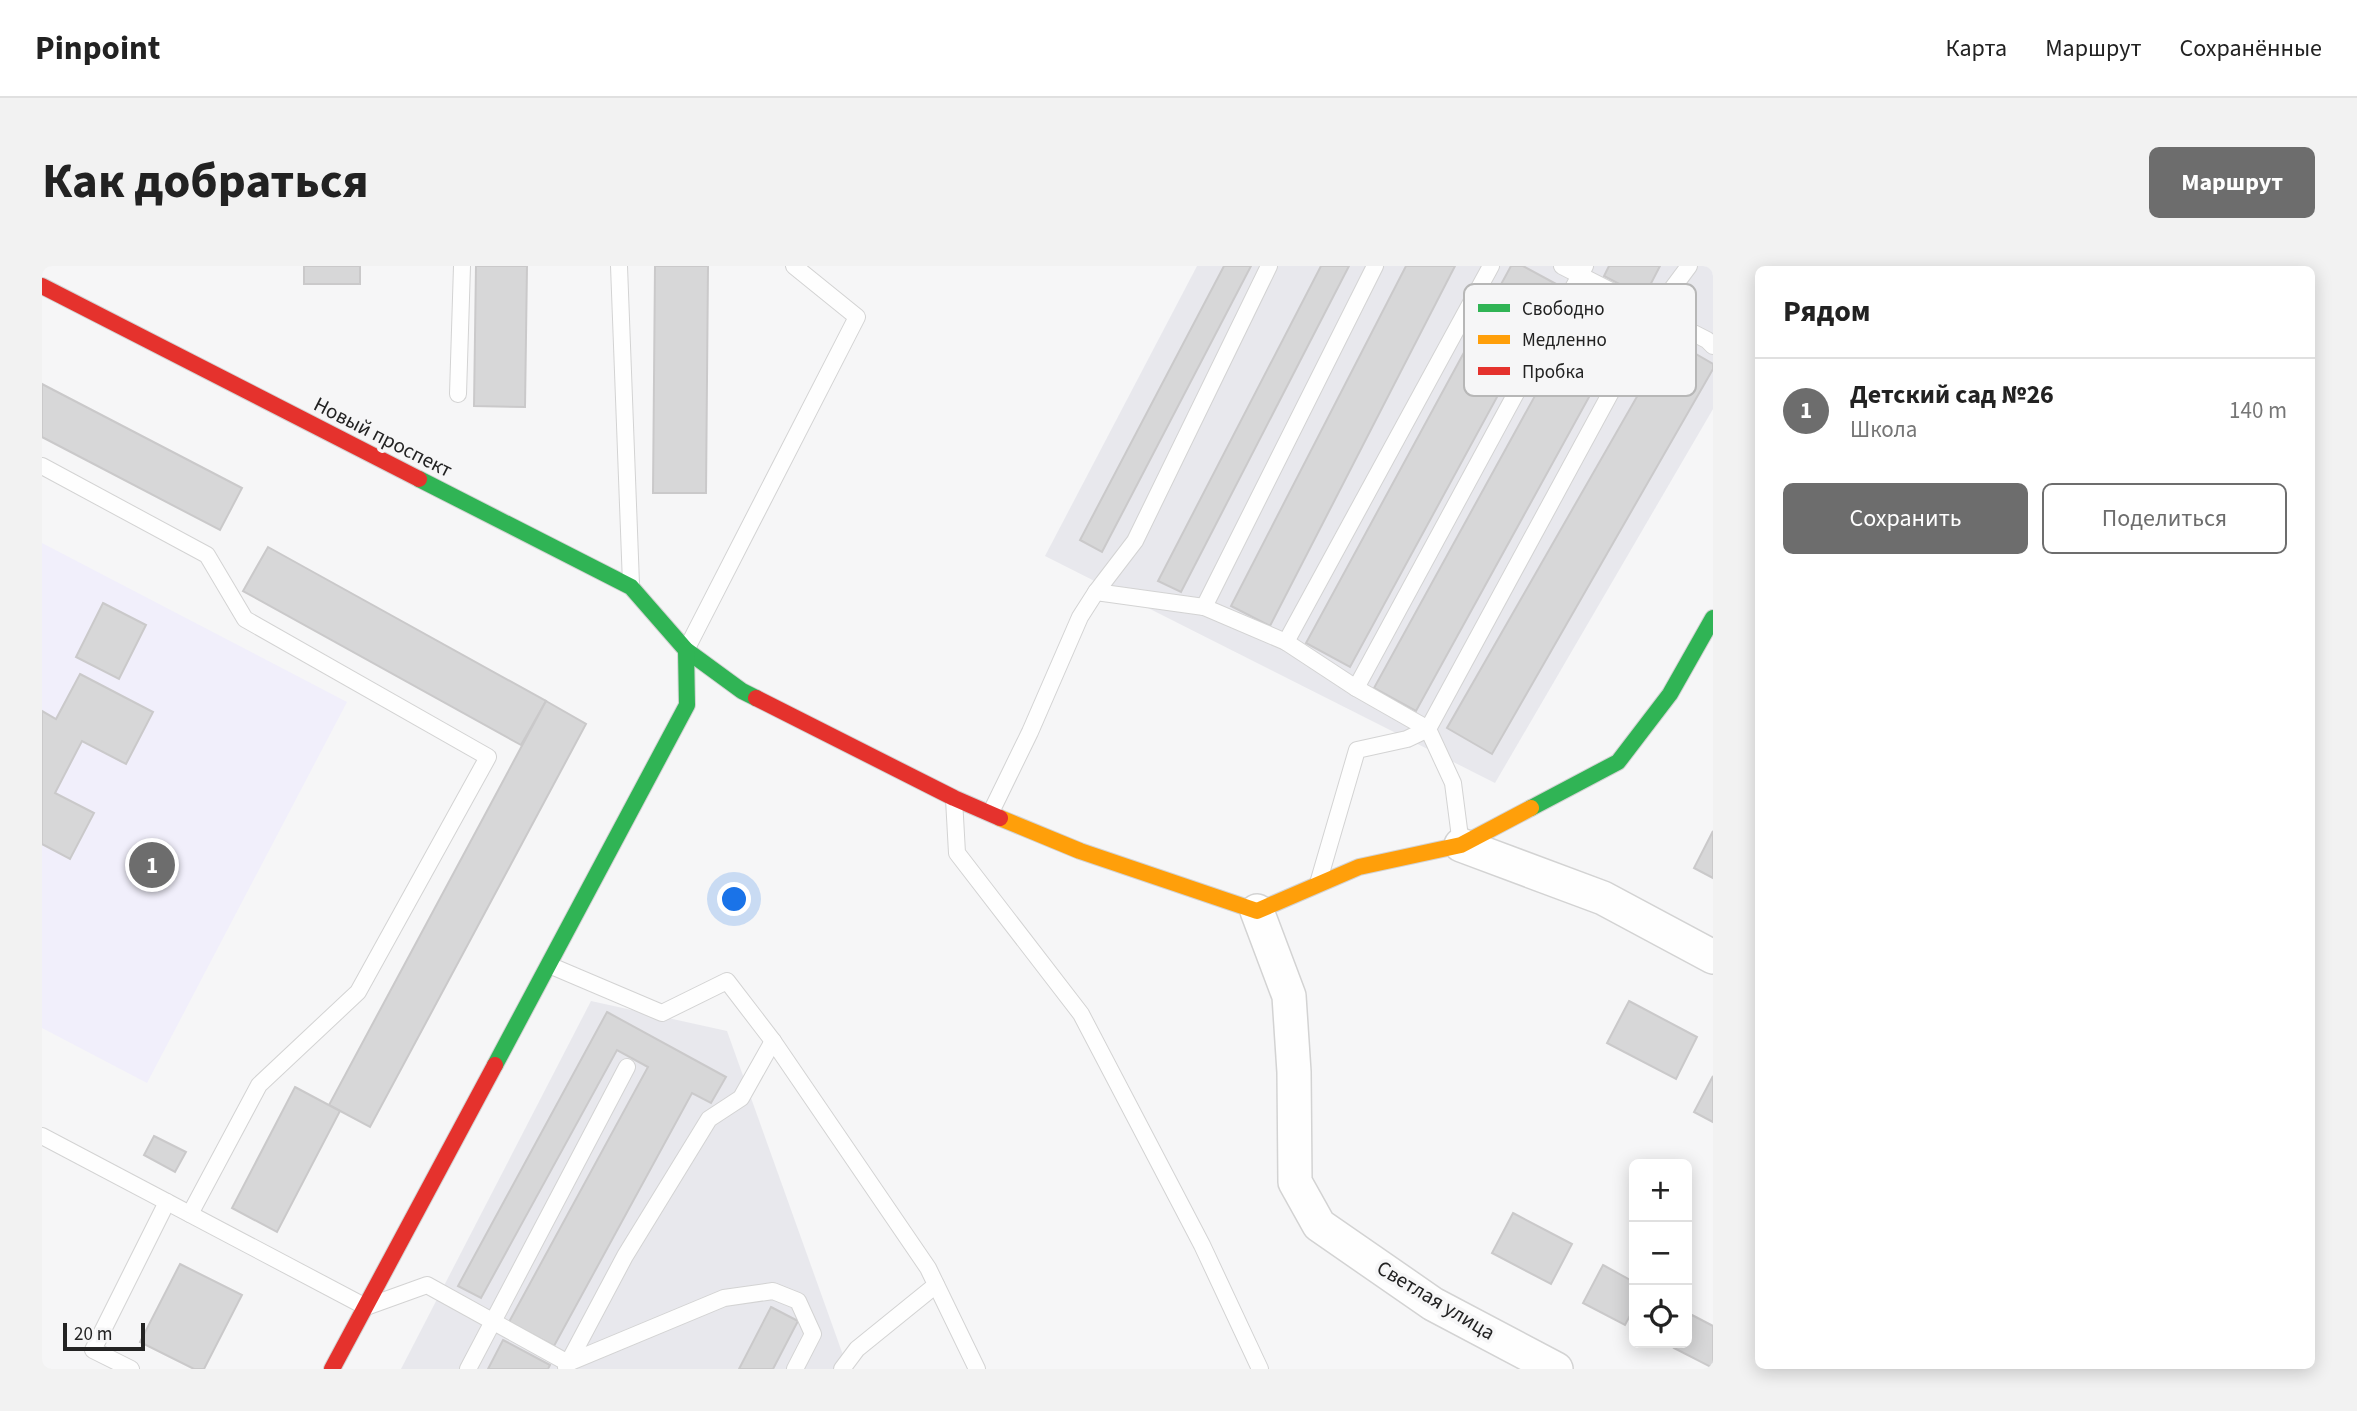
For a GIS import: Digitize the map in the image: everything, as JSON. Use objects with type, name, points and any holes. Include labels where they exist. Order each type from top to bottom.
[{"type":"street","name":"Новый проспект","points":[[42,286],[631,587],[686,650],[742,691],[954,798],[1080,851],[1257,911]]},
{"type":"street","points":[[1257,911],[1359,867],[1461,845],[1618,762],[1670,694],[1713,618]]},
{"type":"street","points":[[332,1369],[687,705],[686,650]]},
{"type":"street","points":[[1461,845],[1603,898],[1713,957]]},
{"type":"street","name":"Светлая улица","points":[[1257,911],[1289,996],[1294,1072],[1295,1182],[1319,1225],[1433,1304],[1556,1369]]},
{"type":"lane","points":[[458,394],[462,266]]},
{"type":"lane","points":[[619,266],[631,587]]},
{"type":"lane","points":[[686,650],[857,317],[794,266]]},
{"type":"lane","points":[[991,812],[1030,732],[1080,617],[1135,541],[1269,266]]},
{"type":"lane","points":[[1204,607],[1375,266]]},
{"type":"lane","points":[[1481,284],[1491,266]]},
{"type":"lane","points":[[1562,266],[1583,271],[1605,284]]},
{"type":"lane","points":[[1676,284],[1689,266]]},
{"type":"lane","points":[[1286,642],[1464,316]]},
{"type":"lane","points":[[1696,334],[1713,346]]},
{"type":"lane","points":[[1356,688],[1515,396]]},
{"type":"lane","points":[[1317,885],[1357,750],[1407,739],[1428,729],[1609,396]]},
{"type":"lane","points":[[42,466],[208,555],[245,620],[488,757],[358,992],[259,1085],[190,1214]]},
{"type":"lane","points":[[1096,592],[1204,607],[1286,642],[1356,688],[1428,729],[1453,783],[1461,845]]},
{"type":"lane","points":[[954,798],[957,853],[1081,1014],[1202,1245],[1260,1369]]},
{"type":"lane","points":[[549,965],[662,1013],[727,981],[772,1041],[928,1268],[977,1369]]},
{"type":"lane","points":[[566,1366],[625,1256],[709,1119],[741,1098],[772,1041]]},
{"type":"lane","points":[[468,1369],[627,1067]]},
{"type":"lane","points":[[42,1136],[366,1307],[427,1286],[566,1366]]},
{"type":"lane","points":[[131,1369],[93,1350],[167,1202]]},
{"type":"lane","points":[[842,1369],[857,1349],[936,1285]]},
{"type":"lane","points":[[566,1366],[724,1298],[773,1291],[798,1301],[813,1334],[800,1366]]},
{"type":"shaded area","points":[[1197,266],[1713,266],[1713,409],[1495,783],[1045,556]]},
{"type":"shaded area","points":[[42,543],[347,702],[147,1083],[42,1028]]},
{"type":"shaded area","points":[[591,1001],[727,1031],[848,1369],[401,1369]]},
{"type":"building","points":[[304,266],[360,266],[360,284],[304,284]]},
{"type":"building","points":[[476,266],[527,266],[525,407],[474,406]]},
{"type":"building","points":[[655,266],[708,266],[706,493],[653,493]]},
{"type":"building","points":[[1224,266],[1251,266],[1102,552],[1080,540]]},
{"type":"building","points":[[1321,266],[1349,266],[1181,592],[1158,581]]},
{"type":"building","points":[[1406,266],[1455,266],[1270,626],[1231,606]]},
{"type":"building","points":[[1511,266],[1523,266],[1556,284],[1501,284]]},
{"type":"building","points":[[1609,266],[1660,266],[1651,284],[1619,284],[1604,276]]},
{"type":"building","points":[[1464,352],[1464,396],[1498,396],[1350,667],[1306,643]]},
{"type":"building","points":[[1696,354],[1713,364],[1713,369],[1492,754],[1447,728],[1637,396],[1696,396]]},
{"type":"building","points":[[42,384],[242,488],[220,530],[42,437]]},
{"type":"building","points":[[1535,396],[1590,396],[1416,711],[1374,688]]},
{"type":"building","points":[[268,547],[546,701],[521,745],[243,591]]},
{"type":"building","points":[[103,603],[146,625],[119,679],[76,657]]},
{"type":"building","points":[[80,674],[153,712],[126,764],[82,741],[55,793],[94,813],[70,859],[42,844],[42,711],[56,719]]},
{"type":"building","points":[[546,701],[586,724],[370,1127],[329,1105]]},
{"type":"building","points":[[1713,831],[1713,878],[1694,868]]},
{"type":"building","points":[[1629,1001],[1697,1037],[1676,1079],[1607,1043]]},
{"type":"building","points":[[607,1012],[726,1077],[711,1103],[692,1093],[554,1346],[509,1322],[648,1067],[617,1050],[481,1298],[458,1286]]},
{"type":"building","points":[[1713,1076],[1713,1122],[1694,1112]]},
{"type":"building","points":[[295,1087],[340,1111],[277,1232],[232,1208]]},
{"type":"building","points":[[154,1136],[186,1152],[175,1172],[144,1155]]},
{"type":"building","points":[[1513,1213],[1572,1244],[1551,1284],[1492,1253]]},
{"type":"building","points":[[180,1264],[242,1295],[204,1369],[194,1369],[140,1342]]},
{"type":"building","points":[[1603,1265],[1629,1279],[1629,1317],[1625,1325],[1583,1303]]},
{"type":"building","points":[[771,1307],[798,1321],[773,1369],[739,1369]]},
{"type":"building","points":[[1692,1315],[1713,1326],[1713,1368],[1674,1348],[1692,1348]]},
{"type":"building","points":[[503,1340],[550,1365],[548,1369],[488,1369]]},
{"type":"traffic: fast","points":[[419,479],[631,587],[686,650],[742,691],[756,698]]},
{"type":"traffic: fast","points":[[1531,808],[1618,762],[1670,694],[1713,618]]},
{"type":"traffic: fast","points":[[495,1065],[687,705],[686,650]]},
{"type":"traffic: slow","points":[[1000,818],[1080,851],[1257,911],[1359,867],[1461,845],[1531,808]]},
{"type":"traffic: jam","points":[[42,286],[419,479]]},
{"type":"traffic: jam","points":[[756,698],[954,798],[1000,818]]},
{"type":"traffic: jam","points":[[332,1369],[495,1065]]},
{"type":"place","name":"Детский сад №26","points":[[152,865]]}]
